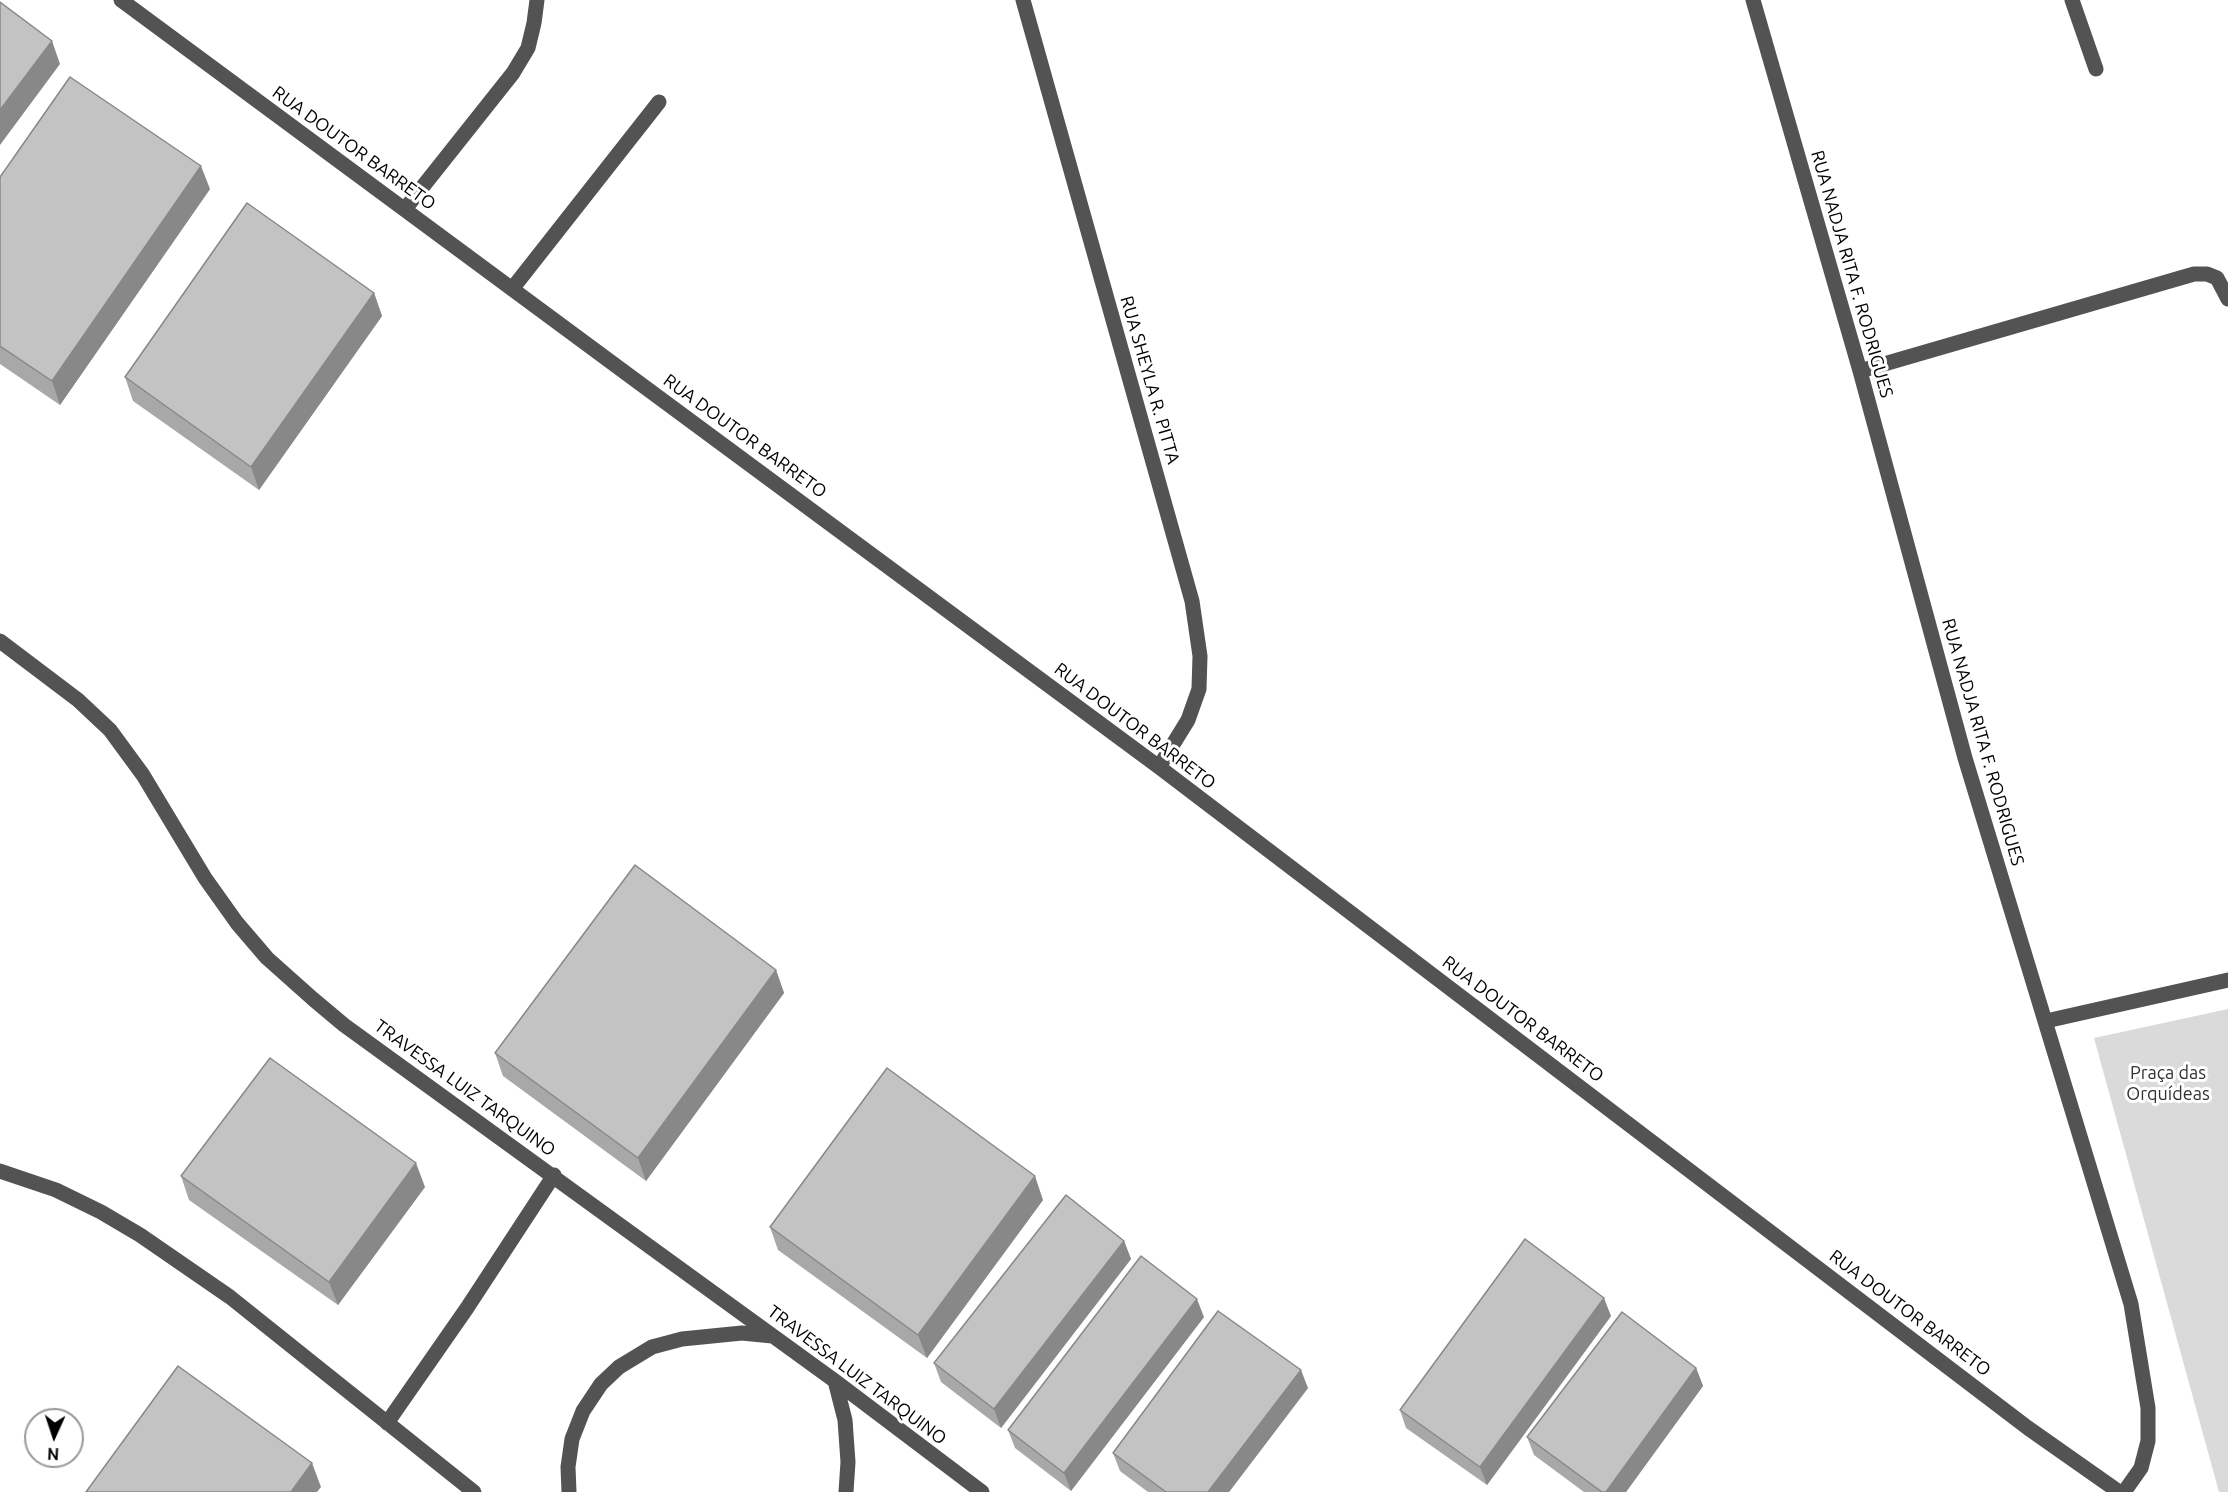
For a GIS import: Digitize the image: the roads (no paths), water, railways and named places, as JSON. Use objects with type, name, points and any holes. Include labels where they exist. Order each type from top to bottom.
[{"type":"street","name":"RUA DOUTOR BARRETO","points":[[121,0],[1159,767],[2028,1428],[2121,1492]]},
{"type":"street","points":[[405,209],[513,73],[528,48],[537,0]]},
{"type":"street","name":"RUA SHEYLA R. PITTA","points":[[1023,0],[1192,601],[1200,657],[1199,689],[1188,720],[1159,767]]},
{"type":"street","name":"RUA NADJA RITA F. RODRIGUES","points":[[1753,0],[1860,370],[1965,758],[2131,1304],[2148,1408],[2148,1441],[2141,1468],[2121,1492]]},
{"type":"street","points":[[2072,0],[2096,69]]},
{"type":"street","points":[[512,289],[659,102]]},
{"type":"street","points":[[1860,370],[2194,274],[2207,274],[2217,278],[2228,299]]},
{"type":"street","name":"TRAVESSA LUIZ TARQUINO","points":[[0,641],[78,700],[110,730],[143,775],[205,878],[237,923],[267,958],[344,1025],[554,1175],[982,1492]]},
{"type":"street","points":[[2046,1021],[2228,980]]},
{"type":"street","points":[[0,1171],[56,1190],[101,1212],[140,1235],[230,1297],[474,1492]]},
{"type":"street","points":[[387,1423],[467,1308],[554,1175]]},
{"type":"street","points":[[569,1492],[568,1467],[572,1439],[583,1411],[602,1384],[619,1367],[651,1347],[682,1339],[742,1333],[772,1336]]},
{"type":"street","points":[[835,1381],[844,1420],[848,1462],[846,1492]]},
{"type":"park label","name":"Praça das Orquídeas","points":[[2168,1083]]}]
